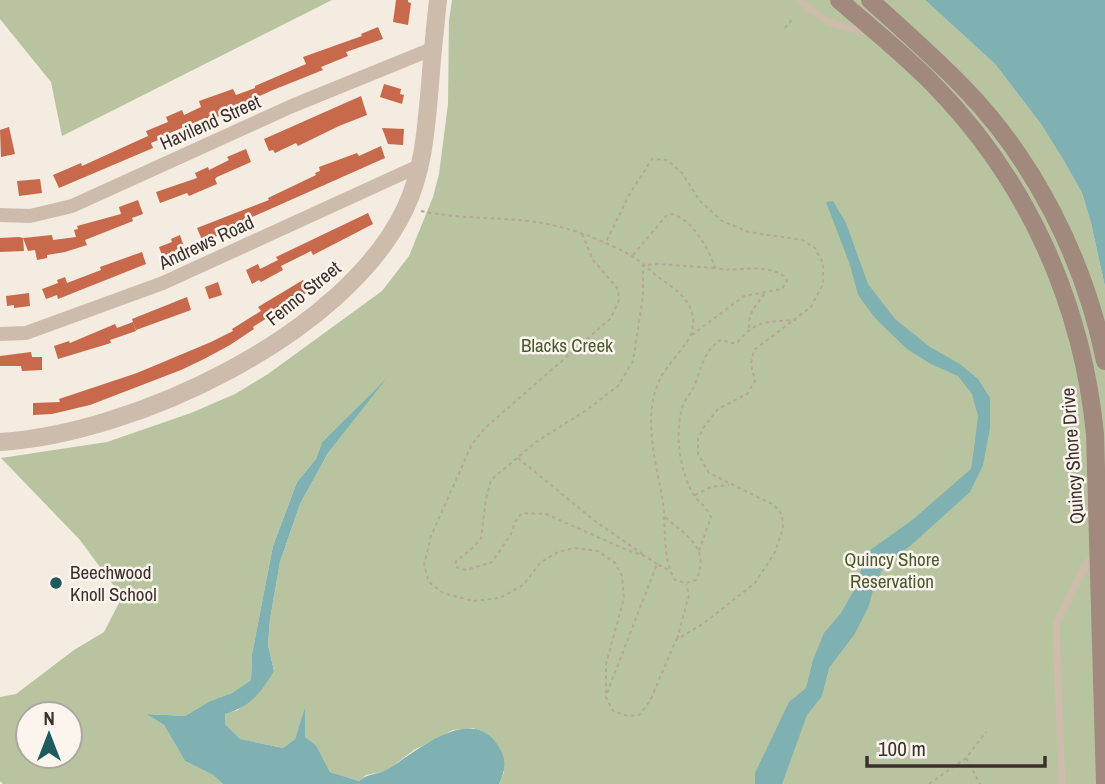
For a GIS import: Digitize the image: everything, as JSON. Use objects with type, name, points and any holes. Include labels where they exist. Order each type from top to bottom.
[{"type":"main road","name":"Quincy Shore Drive","points":[[839,0],[933,84],[988,147],[1027,209],[1060,281],[1080,341],[1092,405],[1105,784]]},
{"type":"main road","points":[[870,0],[966,89],[1014,148],[1061,229],[1094,315],[1105,361]]},
{"type":"street","name":"Fenno Street","points":[[0,442],[63,434],[119,418],[181,394],[256,356],[282,339],[361,273],[381,250],[406,208],[421,165],[426,140],[438,0]]},
{"type":"street","name":"Havilend Street","points":[[0,215],[30,216],[72,206],[292,106],[432,48]]},
{"type":"street","name":"Andrews Road","points":[[0,334],[26,333],[163,284],[421,165]]},
{"type":"lane","points":[[799,0],[821,19],[834,26],[877,34]]},
{"type":"lane","points":[[1062,784],[1056,623],[1083,569],[1099,548]]},
{"type":"path","points":[[785,28],[794,17]]},
{"type":"path","points":[[605,244],[629,195],[652,159],[667,160],[682,173],[700,201],[722,221],[749,232],[802,240],[815,248],[823,263],[823,284],[811,307],[754,350],[751,364],[755,381],[747,394],[718,409],[698,439],[698,454],[709,473],[774,505],[782,515],[783,528],[775,552],[755,583],[704,623],[676,640]]},
{"type":"path","points":[[406,208],[436,215],[540,223],[582,234],[632,256],[681,293],[689,303],[692,312],[691,336]]},
{"type":"path","points":[[632,256],[666,216],[672,214],[682,218],[692,228],[711,254],[715,268]]},
{"type":"path","points":[[582,234],[593,260],[618,289],[619,300],[611,318],[485,428],[472,444],[431,536],[424,565],[429,582],[443,593],[473,601],[500,598],[523,585],[541,562],[558,552],[574,548],[598,551],[615,563],[622,576],[624,598],[606,664],[606,697],[613,711],[628,716],[639,715],[650,701],[676,640],[689,595],[686,583]]},
{"type":"path","points":[[643,265],[727,270],[768,269],[784,276],[787,281],[782,289],[744,296],[691,336],[662,376],[653,396],[651,422],[670,571],[675,580],[686,583],[696,580],[702,568],[701,555],[689,537],[665,517]]},
{"type":"path","points":[[643,265],[643,296],[633,361],[618,387],[536,442],[491,480],[481,538],[456,561],[456,567],[466,570],[492,562],[523,513],[546,514],[645,556]]},
{"type":"path","points":[[749,329],[751,310],[766,292]]},
{"type":"path","points":[[699,551],[711,517],[706,505],[694,495],[682,464],[679,442],[683,406],[713,344],[722,339],[737,343],[749,329],[770,321],[797,320]]},
{"type":"path","points":[[517,458],[595,521],[670,571]]},
{"type":"path","points":[[694,495],[711,487],[732,484]]},
{"type":"path","points":[[606,697],[657,564]]},
{"type":"path","points":[[929,784],[966,758],[986,732]]},
{"type":"path","points":[[966,758],[980,784]]},
{"type":"green space","points":[[0,0],[332,0],[62,136],[51,82],[0,19]]},
{"type":"green space","points":[[452,0],[925,0],[995,64],[1041,124],[1082,193],[1105,287],[1105,784],[499,784],[504,772],[474,728],[453,730],[414,750],[386,771],[366,775],[359,781],[330,772],[316,745],[305,737],[305,711],[295,739],[283,748],[239,739],[225,724],[225,714],[238,710],[274,671],[268,645],[270,619],[280,562],[300,504],[328,453],[381,384],[322,442],[316,459],[297,482],[273,546],[252,654],[251,680],[232,693],[210,701],[185,716],[148,714],[164,725],[185,761],[213,775],[223,784],[3,784],[0,781],[0,697],[16,694],[74,650],[104,632],[122,597],[80,540],[1,458],[107,442],[191,413],[235,394],[268,374],[382,291],[409,256],[433,197],[439,174],[448,104],[449,20]]},
{"type":"water","points":[[925,0],[1105,0],[1105,287],[1082,193],[1041,124],[995,64]]},
{"type":"water","points":[[833,201],[846,223],[868,284],[895,319],[930,347],[960,364],[978,379],[990,398],[990,428],[983,465],[970,492],[909,547],[885,564],[854,635],[829,668],[822,696],[807,715],[782,784],[755,784],[755,773],[789,702],[806,688],[824,633],[841,613],[856,587],[866,553],[911,521],[971,469],[975,441],[978,416],[972,394],[958,376],[907,349],[875,318],[858,295],[850,265],[826,202]]},
{"type":"water","points":[[386,379],[328,453],[300,504],[280,562],[270,619],[268,645],[274,671],[254,698],[225,714],[225,724],[240,739],[283,748],[295,739],[305,708],[305,737],[316,745],[330,772],[359,781],[388,769],[442,735],[472,729],[485,733],[503,754],[504,768],[499,784],[223,784],[213,775],[185,761],[164,725],[147,714],[185,716],[210,701],[232,693],[251,680],[252,654],[273,546],[297,482],[316,459],[322,442]]},
{"type":"building","points":[[396,0],[408,0],[411,3],[408,25],[393,22]]},
{"type":"building","points":[[378,27],[383,39],[346,52],[348,56],[321,67],[323,70],[224,112],[225,114],[207,121],[205,118],[163,136],[151,143],[153,148],[59,188],[53,175],[81,163],[82,166],[148,136],[146,131],[168,122],[166,117],[182,110],[184,115],[201,107],[199,101],[233,89],[236,95],[255,88],[306,64],[303,57],[362,36],[361,34]]},
{"type":"building","points":[[384,84],[401,89],[400,94],[404,95],[402,104],[380,97]]},
{"type":"building","points":[[361,96],[367,115],[298,146],[296,143],[275,153],[273,150],[269,151],[264,139]]},
{"type":"building","points":[[9,127],[15,154],[1,157],[0,130]]},
{"type":"building","points":[[382,128],[404,129],[403,145],[388,144]]},
{"type":"building","points":[[381,146],[385,158],[216,233],[217,236],[203,242],[197,228],[269,200],[268,198],[316,175],[315,173],[320,171],[319,167],[357,153],[359,156]]},
{"type":"building","points":[[246,149],[251,162],[217,177],[217,184],[189,196],[187,193],[160,203],[156,192],[197,178],[195,173],[208,167],[209,170],[229,160],[227,157]]},
{"type":"building","points":[[40,179],[42,193],[19,196],[17,181]]},
{"type":"building","points":[[138,200],[143,214],[132,218],[133,221],[85,240],[87,245],[37,260],[35,250],[28,251],[23,238],[52,235],[53,240],[76,237],[74,230],[78,229],[77,226],[121,214],[119,207]]},
{"type":"building","points":[[368,213],[373,224],[313,255],[311,251],[281,266],[283,270],[252,284],[246,270],[258,264],[260,269],[278,260],[276,257]]},
{"type":"building","points":[[180,235],[184,247],[175,250],[177,256],[164,261],[159,247],[172,242],[171,239]]},
{"type":"building","points":[[0,238],[23,238],[24,251],[0,252]]},
{"type":"building","points":[[142,252],[146,264],[58,299],[57,295],[46,299],[42,289],[58,283],[57,280],[65,277],[67,283],[101,270],[100,267]]},
{"type":"building","points":[[303,280],[310,291],[230,345],[204,359],[90,405],[52,414],[33,415],[33,403],[60,402],[59,399],[137,373],[233,331],[232,329],[261,311],[258,307]]},
{"type":"building","points":[[218,282],[222,295],[209,299],[205,287]]},
{"type":"building","points":[[29,293],[30,306],[7,306],[6,296]]},
{"type":"building","points":[[187,297],[191,310],[136,330],[132,319]]},
{"type":"building","points":[[133,322],[136,331],[110,340],[111,343],[58,359],[54,346],[69,341],[70,343],[115,324],[117,328]]},
{"type":"building","points":[[31,352],[32,357],[42,357],[42,370],[22,371],[21,366],[0,366],[0,356]]},
{"type":"place","name":"Beechwood Knoll School","points":[[56,583]]},
{"type":"park label","name":"Blacks Creek","points":[[567,345]]},
{"type":"park label","name":"Quincy Shore Reservation","points":[[892,570]]}]
